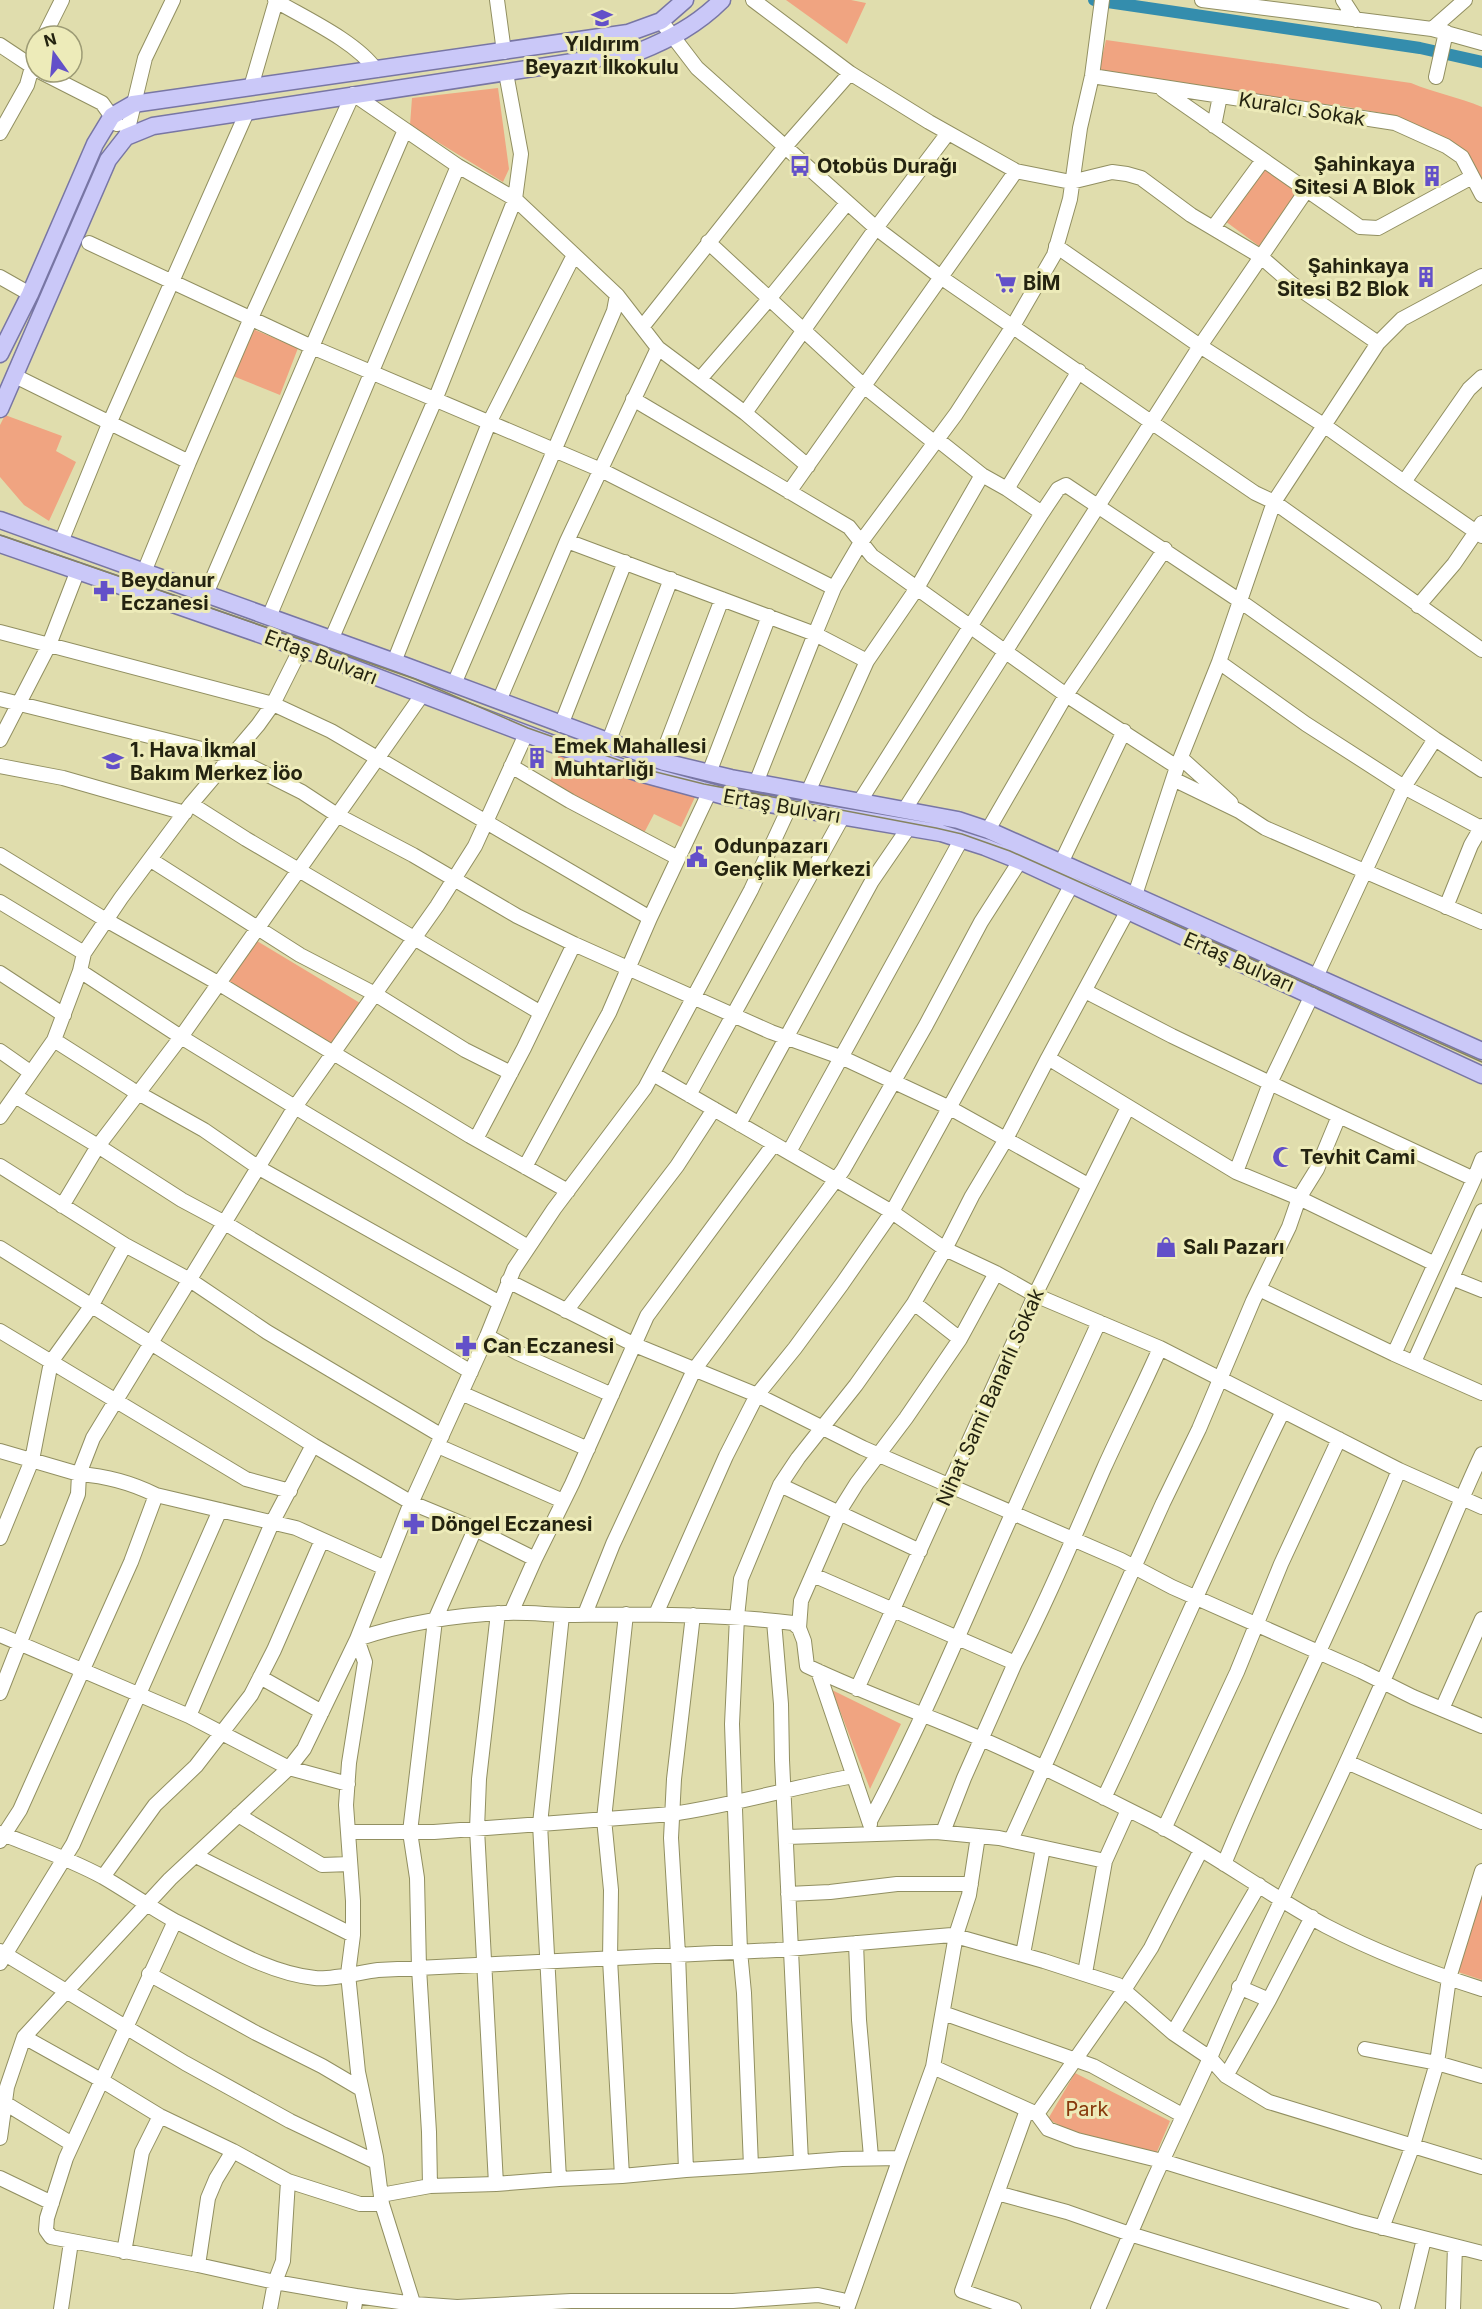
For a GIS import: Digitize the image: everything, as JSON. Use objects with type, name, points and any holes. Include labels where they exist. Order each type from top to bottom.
[{"type":"main road","points":[[0,354],[30,294],[95,144],[112,116],[133,104],[628,33],[661,21],[685,0]]},
{"type":"main road","points":[[0,409],[108,160],[126,137],[153,126],[638,52],[673,38],[704,18],[722,0]]},
{"type":"main road","points":[[0,505],[7,523]]},
{"type":"main road","name":"Ertaş Bulvarı","points":[[7,523],[394,662],[660,761],[756,783],[958,820],[988,830],[1482,1051]]},
{"type":"main road","name":"Ertaş Bulvarı","points":[[0,544],[302,648],[526,734],[636,772],[709,793],[909,827],[962,840],[1020,861],[1482,1075]]},
{"type":"street","points":[[50,24],[62,0]]},
{"type":"street","points":[[126,137],[146,58],[173,0]]},
{"type":"street","points":[[497,0],[504,52]]},
{"type":"street","points":[[753,0],[850,73],[948,133],[1016,171],[1071,182],[1112,172],[1141,178],[1213,228],[1260,256],[1292,283],[1378,343]]},
{"type":"street","points":[[756,783],[834,588],[861,542],[937,441],[1013,326],[1053,255],[1070,199],[1071,182],[1092,76],[1102,0]]},
{"type":"street","points":[[1202,0],[1439,31],[1482,43]]},
{"type":"street","points":[[1343,0],[1356,20]]},
{"type":"street","points":[[1436,77],[1439,31],[1465,0]]},
{"type":"street","points":[[251,87],[275,1],[335,35],[370,61],[376,70]]},
{"type":"street","points":[[661,21],[697,68],[876,228],[942,278],[1255,493],[1274,502],[1482,650]]},
{"type":"street","points":[[0,45],[24,61]]},
{"type":"street","points":[[332,640],[435,400],[515,199],[521,154],[506,73]]},
{"type":"street","points":[[643,326],[784,148],[850,73]]},
{"type":"street","name":"Kuralcı Sokak","points":[[1092,76],[1395,123],[1462,157],[1482,195]]},
{"type":"street","points":[[0,133],[28,84]]},
{"type":"street","points":[[65,84],[102,103],[126,137]]},
{"type":"street","points":[[1159,87],[1360,227],[1378,228],[1472,177]]},
{"type":"street","points":[[144,572],[251,318],[353,94],[458,166],[515,199],[617,295],[658,348],[745,413],[808,466]]},
{"type":"street","points":[[1214,126],[1220,96]]},
{"type":"street","points":[[61,542],[109,424],[247,112]]},
{"type":"street","points":[[206,594],[405,130]]},
{"type":"street","points":[[745,413],[802,330],[948,133]]},
{"type":"street","points":[[1213,228],[1263,160]]},
{"type":"street","points":[[269,617],[458,166]]},
{"type":"street","points":[[789,492],[1016,171]]},
{"type":"street","points":[[905,809],[1200,346],[1306,191]]},
{"type":"street","points":[[700,379],[847,203]]},
{"type":"street","points":[[708,242],[865,387],[982,476],[1007,489],[1042,513]]},
{"type":"street","points":[[89,243],[312,347],[601,470],[834,588]]},
{"type":"street","points":[[1056,246],[1200,346],[1480,530],[1418,606]]},
{"type":"street","points":[[394,662],[489,423],[574,255]]},
{"type":"street","points":[[1135,895],[1177,768],[1219,663],[1274,502],[1378,343],[1402,319],[1482,276]]},
{"type":"street","points":[[0,277],[30,294]]},
{"type":"street","points":[[454,684],[614,311],[617,295]]},
{"type":"street","points":[[499,701],[567,541],[658,348]]},
{"type":"street","points":[[1007,489],[1079,371]]},
{"type":"street","points":[[15,376],[189,462]]},
{"type":"street","points":[[1404,482],[1469,388],[1482,377]]},
{"type":"street","points":[[633,399],[849,527],[873,556],[1004,652],[1265,828],[1482,922]]},
{"type":"street","points":[[808,792],[867,661],[917,588],[982,476]]},
{"type":"street","points":[[860,801],[1042,513],[1058,489],[1066,485],[1165,549],[1482,770]]},
{"type":"street","points":[[567,541],[815,634],[867,661]]},
{"type":"street","points":[[988,830],[1066,695],[1165,549]]},
{"type":"street","points":[[561,725],[625,562]]},
{"type":"street","points":[[0,740],[49,645],[78,570]]},
{"type":"street","points":[[608,743],[671,579]]},
{"type":"street","points":[[660,761],[722,598]]},
{"type":"street","points":[[709,773],[769,616]]},
{"type":"street","points":[[0,632],[273,704],[331,731],[650,918]]},
{"type":"street","points":[[0,1117],[54,1040],[80,971],[84,953],[188,809],[258,725],[273,704],[302,648]]},
{"type":"street","points":[[1219,663],[1306,724],[1404,787],[1482,827],[1471,845],[1446,907]]},
{"type":"street","points":[[62,1206],[98,1146],[181,1037],[423,695]]},
{"type":"street","points":[[0,699],[230,756],[302,792],[337,815],[517,916],[629,969],[785,1037],[843,1058],[950,1108],[1088,1185]]},
{"type":"street","points":[[1060,863],[1124,731]]},
{"type":"street","points":[[0,1693],[78,1494],[79,1474],[93,1438],[260,1168],[295,1107],[454,880],[475,846],[526,734]]},
{"type":"street","points":[[1316,977],[1404,787],[1435,739]]},
{"type":"street","points":[[0,766],[63,778],[188,809],[298,870],[541,1013]]},
{"type":"street","points":[[511,766],[570,801],[678,858]]},
{"type":"street","points":[[1177,768],[1208,798],[1239,811]]},
{"type":"street","points":[[525,1167],[609,1013],[650,918],[709,793]]},
{"type":"street","points":[[0,2138],[2,2102],[24,2037],[170,1879],[289,1768],[304,1749],[357,1639],[412,1503],[487,1336],[514,1269],[568,1191],[645,1088],[751,890],[789,808]]},
{"type":"street","points":[[689,1095],[843,816]]},
{"type":"street","points":[[739,1124],[872,881],[909,827]]},
{"type":"street","points":[[789,1152],[962,840]]},
{"type":"street","points":[[0,855],[476,1139],[568,1191]]},
{"type":"street","points":[[151,860],[300,955],[375,994],[465,1050],[511,1073]]},
{"type":"street","points":[[585,1614],[613,1544],[694,1370],[836,1180],[981,922],[1020,861]]},
{"type":"street","points":[[656,1614],[726,1456],[757,1395],[795,1348],[892,1212],[1071,886]]},
{"type":"street","points":[[0,902],[84,953]]},
{"type":"street","points":[[751,2166],[732,1724],[741,1579],[780,1485],[821,1428],[856,1385],[914,1303],[1127,912]]},
{"type":"street","points":[[476,1139],[574,944]]},
{"type":"street","points":[[80,971],[181,1037],[528,1247]]},
{"type":"street","points":[[0,973],[64,1015]]},
{"type":"street","points":[[1085,991],[1270,1083],[1474,1179]]},
{"type":"street","points":[[1236,1172],[1270,1083],[1312,995]]},
{"type":"street","points":[[54,1040],[138,1093],[204,1130],[260,1168],[500,1303]]},
{"type":"street","points":[[0,1051],[30,1072]]},
{"type":"street","points":[[1048,1058],[1236,1172],[1299,1198],[1435,1264]]},
{"type":"street","points":[[653,1074],[892,1212],[945,1249],[996,1273],[1035,1295],[1160,1348],[1399,1470],[1482,1508]]},
{"type":"street","points":[[15,1096],[183,1200],[471,1372]]},
{"type":"street","name":"Nihat Sami Banarlı Sokak","points":[[857,1689],[1035,1295],[1128,1107]]},
{"type":"street","points":[[566,1311],[677,1166],[714,1109]]},
{"type":"street","points":[[1011,1840],[1199,1429],[1258,1289],[1289,1227],[1299,1198],[1317,1169],[1339,1116]]},
{"type":"street","points":[[496,2184],[477,1829],[478,1779],[505,1613],[535,1559],[588,1449],[647,1316],[774,1144]]},
{"type":"street","points":[[1394,1354],[1482,1160]]},
{"type":"street","points":[[0,1166],[125,1245],[190,1280],[267,1332],[440,1441],[563,1501]]},
{"type":"street","points":[[1414,1362],[1482,1211]]},
{"type":"street","points":[[0,1538],[32,1460],[51,1362],[92,1305],[125,1245]]},
{"type":"street","points":[[0,1248],[313,1444],[412,1503],[475,1529],[535,1559]]},
{"type":"street","points":[[798,1628],[801,1601],[840,1513],[857,1483],[906,1418],[960,1339],[996,1273]]},
{"type":"street","points":[[1452,1278],[1482,1290]]},
{"type":"street","points":[[508,1281],[635,1345],[757,1395],[821,1428],[1073,1539],[1482,1726]]},
{"type":"street","points":[[1258,1289],[1482,1393]]},
{"type":"street","points":[[914,1303],[960,1339]]},
{"type":"street","points":[[871,1828],[1099,1322]]},
{"type":"street","points":[[0,1331],[246,1479],[290,1491]]},
{"type":"street","points":[[487,1336],[518,1353],[612,1395]]},
{"type":"street","points":[[943,1832],[1015,1663],[1045,1606],[1160,1348]]},
{"type":"street","points":[[461,1393],[588,1449]]},
{"type":"street","points":[[1104,1798],[1235,1508],[1283,1411]]},
{"type":"street","points":[[1164,1829],[1237,1672],[1256,1623],[1339,1439]]},
{"type":"street","points":[[189,1716],[272,1523],[313,1444]]},
{"type":"street","points":[[0,1451],[79,1474],[107,1476],[156,1495],[296,1528],[385,1568]]},
{"type":"street","points":[[1098,2309],[1182,2115],[1210,2058],[1239,1987],[1283,1900],[1347,1762],[1460,1499],[1482,1454]]},
{"type":"street","points":[[1224,1864],[1254,1792],[1365,1552],[1399,1470]]},
{"type":"street","points":[[780,1485],[920,1551]]},
{"type":"street","points":[[156,1495],[131,1562],[20,1810],[1,1836],[64,1858],[103,1877],[175,1921],[262,1963],[290,1973],[317,1978],[418,1968],[791,1949],[956,1935],[1118,1985],[1173,2033],[1210,2058],[1226,2076],[1269,2102],[1482,2167]]},
{"type":"street","points":[[220,1510],[73,1844],[2,1956],[290,2121],[376,2162]]},
{"type":"street","points":[[430,2186],[429,2132],[418,1968],[417,1878],[410,1832],[435,1620],[475,1529]]},
{"type":"street","points":[[103,1877],[155,1805],[196,1766],[251,1695],[304,1584],[322,1540]]},
{"type":"street","points":[[813,1575],[1015,1663]]},
{"type":"street","points":[[357,1639],[395,1627],[435,1620],[505,1613],[693,1615],[793,1623],[804,1641],[807,1666],[1043,1768],[1164,1829],[1312,1917],[1398,1959],[1482,1989]]},
{"type":"street","points":[[622,2176],[610,1959],[611,1890],[604,1820],[626,1614]]},
{"type":"street","points":[[559,2179],[540,1824],[562,1615]]},
{"type":"street","points":[[686,2170],[678,1954],[673,1888],[672,1814],[693,1615]]},
{"type":"street","points":[[1442,1709],[1482,1619]]},
{"type":"street","points":[[774,1620],[781,1704],[801,2162]]},
{"type":"street","points":[[0,1635],[189,1716],[289,1768],[348,1784]]},
{"type":"street","points":[[357,1639],[365,1662],[349,1763],[348,1832],[353,1935],[348,1974],[361,2089],[382,2199],[415,2307]]},
{"type":"street","points":[[818,1671],[871,1828]]},
{"type":"street","points":[[260,1677],[322,1712]]},
{"type":"street","points":[[1347,1762],[1482,1822]]},
{"type":"street","points":[[348,1832],[477,1829],[672,1814],[854,1776]]},
{"type":"street","points":[[1085,1974],[1105,1861],[1128,1810]]},
{"type":"street","points":[[238,1815],[322,1865],[350,1864]]},
{"type":"street","points":[[787,1837],[871,1828],[943,1832],[1011,1840],[1105,1861]]},
{"type":"street","points":[[175,1921],[72,2144],[52,2203],[46,2230],[51,2237],[198,2265],[355,2302],[415,2307],[571,2301],[670,2305],[818,2295],[843,2304],[933,2067],[956,1935],[969,1896],[978,1836]]},
{"type":"street","points":[[1023,1954],[1043,1848]]},
{"type":"street","points":[[1014,2309],[962,2291],[996,2193],[1032,2112],[1124,1990],[1151,1948],[1201,1850]]},
{"type":"street","points":[[196,1856],[353,1935]]},
{"type":"street","points":[[1382,2228],[1413,2145],[1437,2063],[1449,1978],[1482,1871]]},
{"type":"street","points":[[788,1894],[830,1892],[897,1884],[971,1884]]},
{"type":"street","points":[[1173,2033],[1259,1885]]},
{"type":"street","points":[[1226,2076],[1312,1917]]},
{"type":"street","points":[[856,1943],[859,2020],[871,2157]]},
{"type":"street","points":[[150,1974],[361,2089]]},
{"type":"street","points":[[1239,1987],[1269,2000]]},
{"type":"street","points":[[943,2013],[1093,2066],[1182,2115]]},
{"type":"street","points":[[24,2037],[160,2116],[233,2151],[288,2181],[360,2204],[430,2186],[622,2176],[871,2157],[900,2158]]},
{"type":"street","points":[[1365,2049],[1437,2063],[1482,2076]]},
{"type":"street","points":[[933,2067],[1032,2112],[1048,2128],[1077,2140],[1162,2161],[1382,2228],[1482,2253]]},
{"type":"street","points":[[2,2102],[72,2144]]},
{"type":"street","points":[[124,2252],[142,2152],[160,2116]]},
{"type":"street","points":[[198,2265],[208,2198],[233,2151]]},
{"type":"street","points":[[0,2178],[52,2203]]},
{"type":"street","points":[[270,2309],[275,2283],[283,2261],[288,2181]]},
{"type":"street","points":[[996,2193],[1067,2212],[1130,2234],[1374,2309]]},
{"type":"street","points":[[1407,2309],[1424,2239]]},
{"type":"street","points":[[61,2309],[71,2242]]},
{"type":"street","points":[[1453,2309],[1455,2246]]},
{"type":"green space","points":[[786,0],[851,0],[866,3],[847,44]]},
{"type":"green space","points":[[1106,40],[1411,83],[1482,107],[1482,186],[1438,140],[1398,116],[1342,106],[1251,97],[1098,74]]},
{"type":"green space","points":[[498,88],[509,169],[503,182],[410,125],[412,98]]},
{"type":"green space","points":[[1261,167],[1297,192],[1259,246],[1225,221]]},
{"type":"green space","points":[[253,329],[298,348],[280,395],[233,376]]},
{"type":"green space","points":[[5,415],[62,436],[56,451],[76,462],[49,521],[24,505],[0,477],[0,425]]},
{"type":"green space","points":[[560,751],[695,797],[681,827],[654,814],[644,833],[549,785]]},
{"type":"green space","points":[[257,941],[360,1003],[329,1049],[225,984]]},
{"type":"green space","points":[[832,1690],[901,1724],[870,1789]]},
{"type":"green space","points":[[1482,1883],[1482,1980],[1455,1971]]},
{"type":"green space","name":"Park","points":[[1075,2073],[1170,2121],[1156,2154],[1076,2134],[1048,2119]]},
{"type":"waterway","points":[[1094,0],[1420,48],[1482,62]]},
{"type":"tram line","points":[[0,535],[415,679],[528,728],[644,769],[704,784],[936,828],[962,834],[1010,851],[1482,1062]]},
{"type":"place","name":"Yıldırım Beyazıt İlkokulu","points":[[602,18]]},
{"type":"place","name":"Otobüs Durağı","points":[[800,166]]},
{"type":"place","name":"Şahinkaya Sitesi A Blok","points":[[1432,176]]},
{"type":"place","name":"Şahinkaya Sitesi B2 Blok","points":[[1426,277]]},
{"type":"place","name":"BİM","points":[[1006,283]]},
{"type":"place","name":"Beydanur Eczanesi","points":[[104,591]]},
{"type":"place","name":"Emek Mahallesi Muhtarlığı","points":[[537,758]]},
{"type":"place","name":"1. Hava İkmal Bakım Merkez İöo","points":[[113,761]]},
{"type":"place","name":"Odunpazarı Gençlik Merkezi","points":[[697,857]]},
{"type":"place","name":"Tevhit Cami","points":[[1283,1157]]},
{"type":"place","name":"Salı Pazarı","points":[[1166,1247]]},
{"type":"place","name":"Can Eczanesi","points":[[466,1346]]},
{"type":"place","name":"Döngel Eczanesi","points":[[414,1524]]}]
